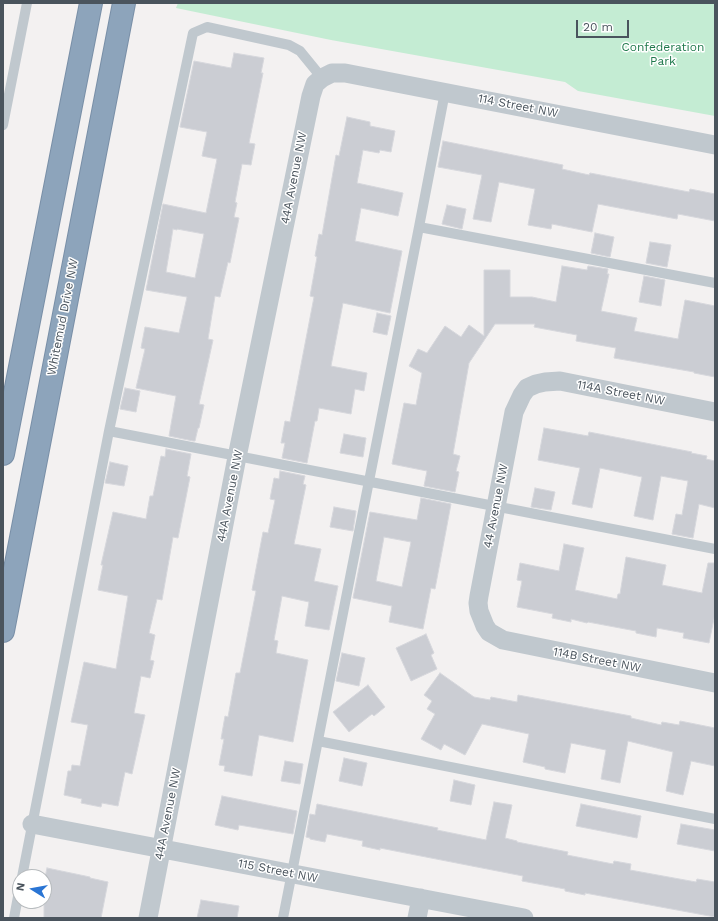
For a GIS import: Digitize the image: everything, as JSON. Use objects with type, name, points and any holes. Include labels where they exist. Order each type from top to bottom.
[{"type":"highway","points":[[3,454],[91,3]]},
{"type":"highway","name":"Whitemud Drive NW","points":[[3,631],[124,3]]},
{"type":"street","name":"114 Street NW","points":[[322,78],[332,73],[345,73],[715,145]]},
{"type":"street","name":"44A Avenue NW","points":[[148,918],[238,457],[311,96],[315,84],[322,78]]},
{"type":"street","name":"114A Street NW","points":[[527,388],[545,382],[560,381],[715,412]]},
{"type":"street","name":"44 Avenue NW","points":[[485,626],[479,611],[479,596],[514,412],[527,388]]},
{"type":"street","name":"114B Street NW","points":[[485,626],[496,636],[512,643],[715,682]]},
{"type":"street","name":"115 Street NW","points":[[32,824],[524,918]]},
{"type":"street","points":[[417,918],[421,898]]},
{"type":"lane","points":[[3,125],[27,3]]},
{"type":"lane","points":[[24,869],[109,431],[193,33],[208,27],[289,45],[300,51],[322,78]]},
{"type":"lane","points":[[283,918],[420,228],[445,92]]},
{"type":"lane","points":[[420,228],[715,283]]},
{"type":"lane","points":[[109,431],[715,549]]},
{"type":"lane","points":[[318,741],[715,819]]},
{"type":"green space","name":"Confederation Park","points":[[178,3],[715,3],[715,116],[578,91],[565,82],[331,40],[176,8]]},
{"type":"building","points":[[234,53],[264,58],[261,73],[263,73],[249,143],[255,144],[251,165],[242,164],[235,202],[237,203],[234,217],[239,218],[230,263],[228,262],[220,297],[215,296],[208,339],[213,340],[199,404],[204,405],[199,428],[195,441],[193,441],[169,436],[176,396],[136,388],[145,349],[141,348],[145,327],[179,333],[187,297],[146,290],[163,204],[206,213],[217,159],[202,156],[207,132],[180,127],[194,61],[231,68]],"holes":[[[173,229],[204,234],[195,278],[166,272]]]},
{"type":"building","points":[[347,117],[370,122],[370,126],[395,131],[391,152],[380,150],[379,153],[363,150],[357,183],[403,193],[398,216],[361,208],[355,241],[402,251],[390,313],[343,303],[331,366],[367,373],[364,391],[355,389],[351,414],[319,408],[307,463],[282,458],[285,443],[281,443],[285,421],[290,422],[314,297],[310,296],[317,257],[315,256],[319,234],[322,235],[336,155],[339,156]]},
{"type":"building","points":[[443,141],[563,165],[562,169],[589,175],[590,173],[689,192],[690,189],[715,194],[715,221],[678,214],[677,219],[598,204],[592,232],[552,224],[551,229],[528,225],[535,189],[499,182],[491,222],[473,219],[482,175],[438,167]]},
{"type":"building","points":[[447,205],[466,209],[462,229],[442,224]]},
{"type":"building","points":[[595,233],[614,237],[610,257],[591,253]]},
{"type":"building","points":[[650,242],[671,245],[667,267],[646,263]]},
{"type":"building","points":[[562,266],[587,270],[588,266],[608,269],[607,274],[609,274],[601,311],[637,318],[634,331],[678,339],[685,300],[715,306],[715,377],[614,358],[616,348],[576,341],[577,335],[534,327],[535,324],[495,324],[469,363],[453,454],[460,456],[456,471],[459,472],[455,492],[424,486],[427,471],[392,464],[404,403],[416,405],[422,373],[409,366],[418,349],[427,353],[445,326],[461,337],[469,325],[484,336],[484,270],[510,270],[510,297],[532,297],[556,302]]},
{"type":"building","points":[[644,276],[665,280],[661,306],[639,302]]},
{"type":"building","points":[[377,313],[391,316],[387,335],[373,332]]},
{"type":"building","points":[[125,388],[140,391],[136,412],[120,409]]},
{"type":"building","points":[[544,428],[588,436],[589,432],[707,456],[706,459],[715,461],[715,508],[699,504],[693,538],[672,534],[676,514],[682,515],[688,481],[661,476],[653,520],[634,516],[642,477],[600,468],[592,508],[572,504],[580,468],[538,460]]},
{"type":"building","points":[[344,434],[366,438],[363,457],[340,453]]},
{"type":"building","points":[[166,449],[191,454],[187,476],[190,477],[178,538],[173,537],[162,600],[157,599],[149,633],[155,635],[150,660],[154,661],[150,678],[141,676],[134,713],[145,715],[132,774],[125,772],[118,806],[102,803],[101,807],[81,803],[82,799],[64,795],[68,771],[71,771],[72,765],[80,766],[88,725],[71,722],[84,662],[116,669],[128,596],[98,590],[103,565],[101,565],[113,512],[146,519],[150,496],[153,496],[161,456],[165,457]]},
{"type":"building","points":[[110,462],[128,466],[124,486],[105,483]]},
{"type":"building","points":[[280,471],[305,476],[303,484],[306,485],[294,544],[321,549],[314,581],[338,586],[329,630],[305,626],[309,602],[282,596],[274,640],[278,641],[276,653],[308,660],[293,742],[259,735],[252,776],[224,771],[225,766],[219,765],[224,739],[221,739],[225,716],[228,717],[236,673],[240,673],[256,591],[252,590],[263,532],[268,533],[275,500],[270,499],[274,478],[279,479]]},
{"type":"building","points":[[535,488],[555,492],[551,510],[531,507]]},
{"type":"building","points":[[421,498],[451,504],[435,589],[431,588],[423,629],[389,622],[392,606],[353,598],[370,512],[417,520]],"holes":[[[384,537],[411,542],[402,587],[376,581]]]},
{"type":"building","points":[[334,507],[356,511],[353,531],[330,527]]},
{"type":"building","points":[[564,544],[584,548],[575,590],[617,599],[618,594],[620,594],[626,557],[666,565],[662,585],[702,593],[708,563],[715,563],[715,614],[709,643],[683,638],[684,633],[657,628],[656,637],[636,633],[636,631],[588,622],[571,619],[571,622],[552,618],[553,614],[517,607],[522,581],[517,580],[520,563],[559,571]]},
{"type":"building","points":[[426,634],[434,653],[431,655],[437,669],[411,681],[396,648]]},
{"type":"building","points":[[342,653],[365,658],[359,686],[336,681]]},
{"type":"building","points":[[440,673],[474,697],[490,700],[491,697],[517,702],[518,695],[631,716],[631,718],[661,725],[662,722],[679,725],[680,721],[715,728],[715,766],[691,761],[683,795],[666,791],[673,752],[628,741],[620,783],[601,779],[606,750],[571,743],[565,773],[545,769],[545,767],[523,762],[529,734],[482,724],[465,755],[444,744],[441,750],[421,739],[435,714],[427,709],[432,701],[424,695]]},
{"type":"building","points":[[368,685],[385,707],[374,716],[372,714],[349,732],[333,712]]},
{"type":"building","points":[[344,758],[367,763],[362,786],[339,781]]},
{"type":"building","points":[[285,761],[303,764],[300,784],[281,781]]},
{"type":"building","points":[[454,780],[475,785],[471,805],[450,801]]},
{"type":"building","points":[[222,796],[297,811],[293,834],[239,825],[238,830],[215,825]]},
{"type":"building","points":[[494,802],[512,805],[505,838],[517,842],[568,852],[567,855],[613,864],[614,861],[631,864],[630,870],[696,882],[697,879],[715,882],[715,917],[585,893],[585,895],[565,891],[565,889],[522,881],[523,876],[380,848],[380,850],[362,846],[363,841],[327,834],[325,842],[306,837],[310,814],[315,815],[317,804],[438,828],[437,830],[486,840]]},
{"type":"building","points":[[581,804],[641,816],[637,838],[576,826]]},
{"type":"building","points":[[681,824],[715,830],[715,851],[677,844]]},
{"type":"building","points":[[52,869],[108,882],[101,918],[44,918],[44,909],[52,909]]},
{"type":"building","points":[[201,900],[239,906],[237,918],[197,918]]}]
